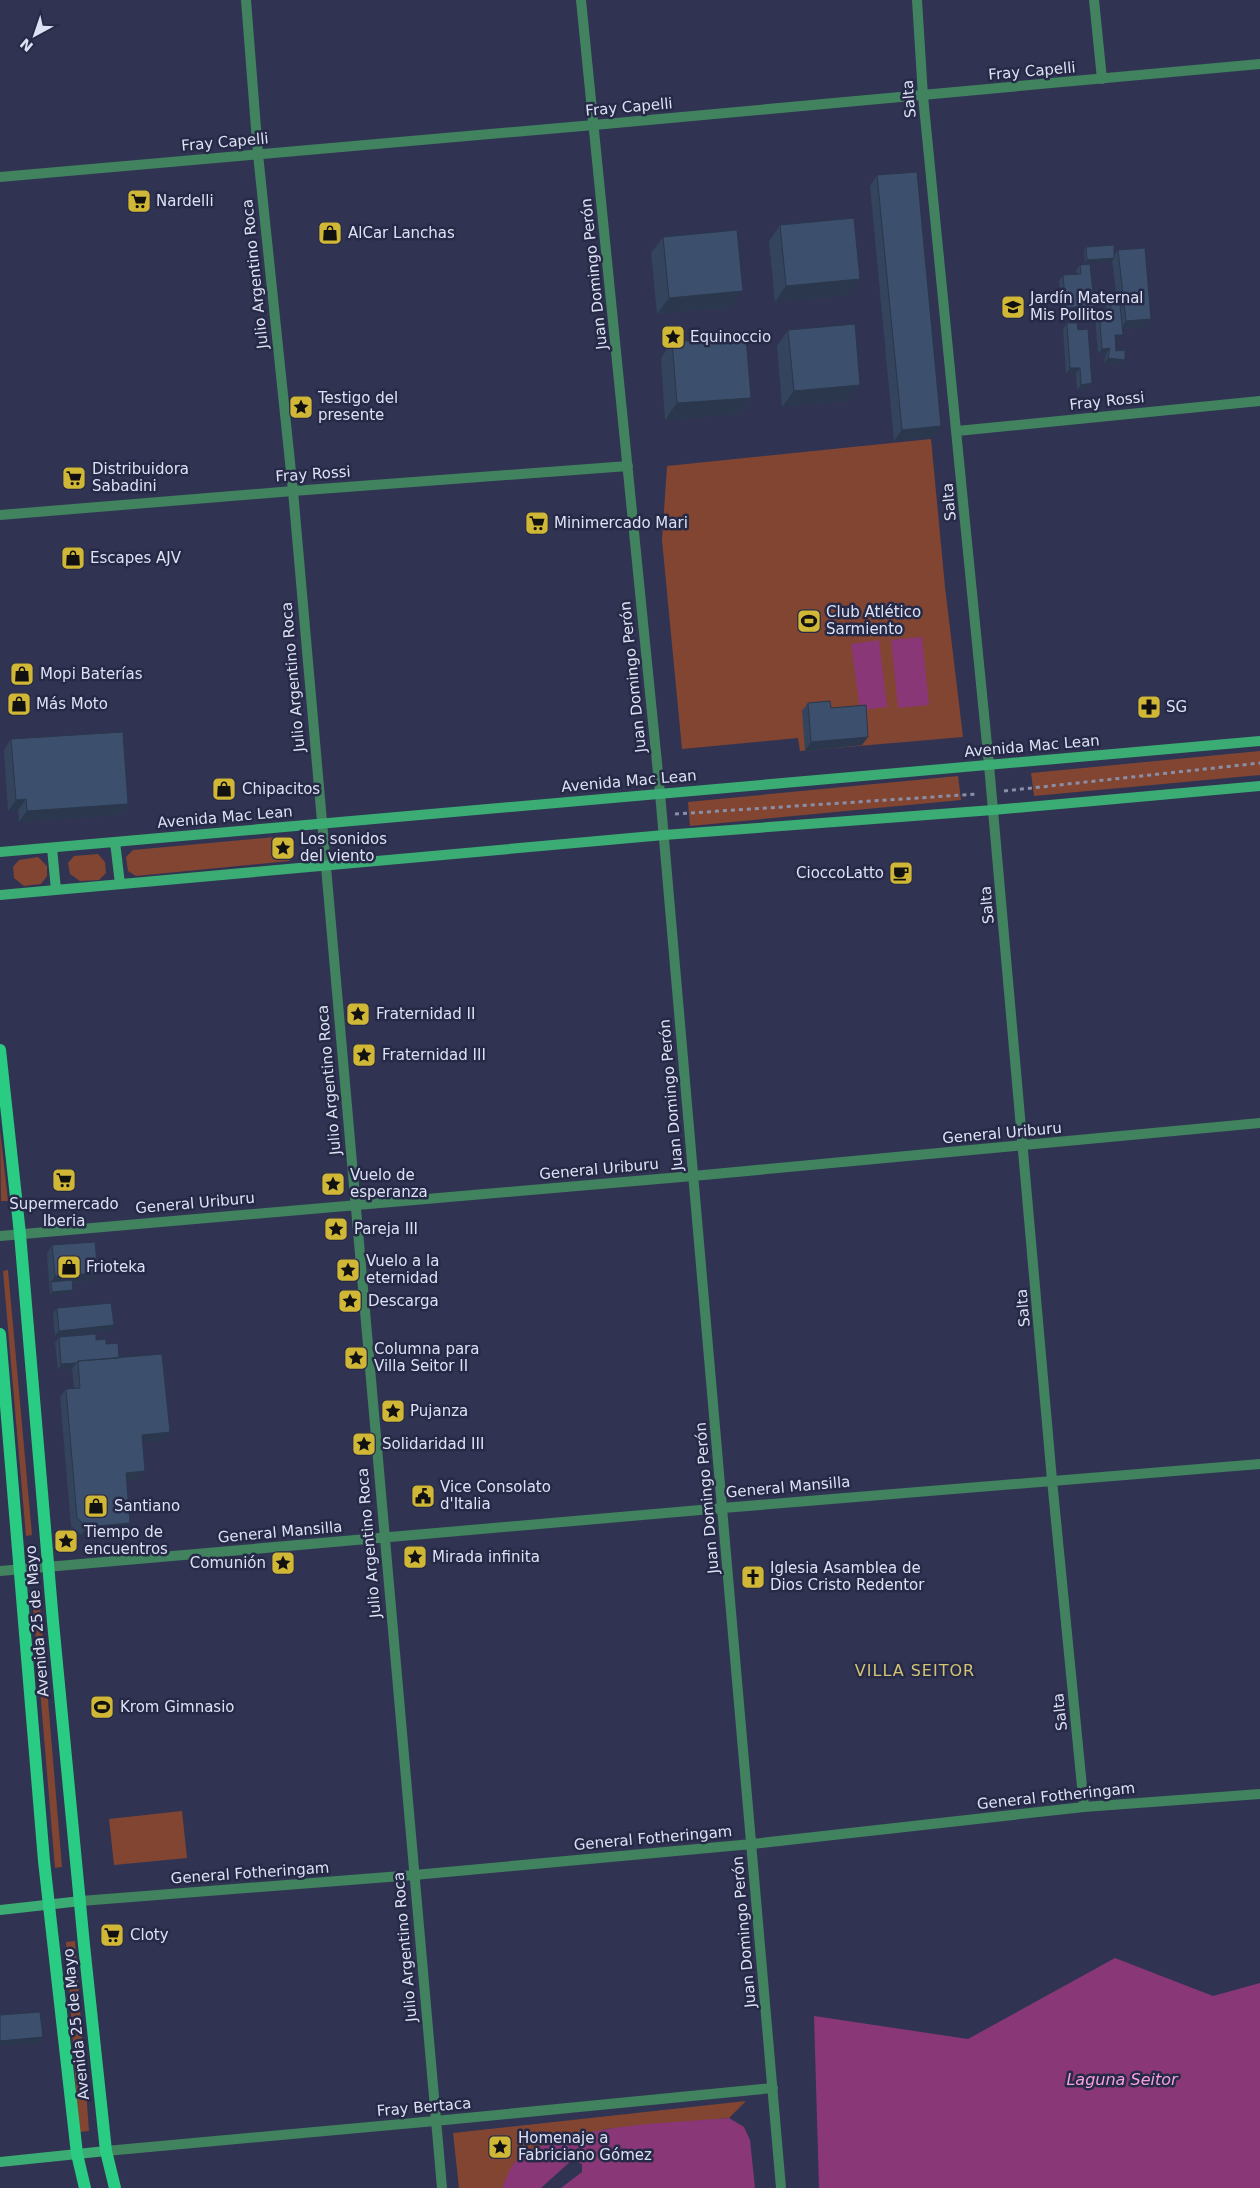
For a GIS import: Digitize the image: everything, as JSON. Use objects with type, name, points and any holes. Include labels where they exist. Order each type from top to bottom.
[{"type":"main road","name":"Avenida Mac Lean","points":[[0,852],[1260,741]]},
{"type":"main road","points":[[0,895],[664,835],[993,810],[1260,786]]},
{"type":"main road","points":[[115,842],[120,884]]},
{"type":"main road","points":[[52,848],[56,890]]},
{"type":"main road","name":"Avenida 25 de Mayo","points":[[0,1050],[20,1234],[49,1567],[52,1622],[106,2150],[115,2188]]},
{"type":"main road","name":"Avenida 25 de Mayo","points":[[0,1334],[48,1905],[77,2154],[86,2188]]},
{"type":"main road","name":"General Fotheringam","points":[[0,1910],[81,1901]]},
{"type":"main road","name":"Fray Bertaca","points":[[0,2162],[106,2150]]},
{"type":"street","name":"Julio Argentino Roca","points":[[246,0],[258,154],[293,490],[354,1205],[442,2188]]},
{"type":"street","name":"Juan Domingo Perón","points":[[581,0],[664,835],[781,2188]]},
{"type":"street","name":"Salta","points":[[916,0],[923,96],[992,793],[1052,1480],[1084,1807]]},
{"type":"street","points":[[1094,0],[1102,79]]},
{"type":"street","name":"Fray Capelli","points":[[0,177],[923,96],[1260,64]]},
{"type":"street","name":"Fray Rossi","points":[[957,431],[1260,401]]},
{"type":"street","name":"Fray Rossi","points":[[0,515],[293,490],[628,466]]},
{"type":"street","name":"General Uriburu","points":[[0,1236],[694,1176],[1260,1123]]},
{"type":"street","name":"General Mansilla","points":[[0,1571],[722,1508],[1260,1464]]},
{"type":"street","name":"General Fotheringam","points":[[81,1901],[414,1875],[752,1844],[1084,1807],[1260,1794]]},
{"type":"street","name":"Fray Bertaca","points":[[106,2150],[436,2122],[773,2088]]},
{"type":"path","points":[[662,815],[992,793],[1260,763]]},
{"type":"shaded area","name":"Club Atlético Sarmiento","points":[[931,439],[945,587],[963,737],[800,751],[798,738],[682,749],[662,540],[667,466]]},
{"type":"shaded area","points":[[1260,751],[1260,775],[1034,796],[1031,773]]},
{"type":"shaded area","points":[[958,776],[961,800],[690,826],[688,802]]},
{"type":"shaded area","points":[[286,836],[294,841],[294,856],[289,861],[136,876],[128,871],[126,857],[133,850]]},
{"type":"shaded area","points":[[98,854],[105,862],[106,873],[99,880],[80,881],[70,874],[68,863],[74,856]]},
{"type":"shaded area","points":[[38,857],[47,866],[47,876],[41,884],[24,886],[14,878],[13,867],[19,860]]},
{"type":"shaded area","points":[[0,1129],[8,1201],[1,1201]]},
{"type":"shaded area","points":[[8,1270],[32,1535],[26,1536],[3,1271]]},
{"type":"shaded area","points":[[40,1605],[62,1867],[55,1868],[33,1606]]},
{"type":"shaded area","points":[[182,1811],[187,1858],[114,1865],[109,1819]]},
{"type":"shaded area","points":[[75,1941],[89,2131],[79,2132],[66,1942]]},
{"type":"shaded area","points":[[746,2101],[729,2118],[605,2129],[515,2162],[502,2188],[459,2188],[453,2133]]},
{"type":"water","points":[[922,637],[929,705],[898,708],[891,640]]},
{"type":"water","points":[[879,640],[887,707],[860,710],[851,644]]},
{"type":"water","name":"Laguna Seitor","points":[[1115,1958],[1213,1996],[1260,1983],[1260,2188],[819,2188],[814,2016],[968,2039]]},
{"type":"water","points":[[729,2118],[744,2127],[750,2140],[755,2188],[561,2188],[582,2172],[582,2164],[572,2160],[541,2188],[502,2188],[516,2161],[536,2149],[561,2139],[588,2132],[648,2124]]},
{"type":"building","points":[[917,172],[941,426],[902,430],[877,175]]},
{"type":"building","points":[[854,218],[860,279],[786,286],[780,225]]},
{"type":"building","points":[[737,230],[743,291],[669,298],[663,237]]},
{"type":"building","points":[[1114,245],[1114,258],[1087,260],[1086,247]]},
{"type":"building","points":[[1145,248],[1151,319],[1126,321],[1118,250]]},
{"type":"building","points":[[1090,264],[1095,314],[1085,315],[1084,306],[1066,308],[1063,275],[1081,274],[1080,265]]},
{"type":"building","points":[[1110,299],[1118,299],[1120,305],[1123,335],[1115,335],[1116,351],[1125,350],[1125,360],[1108,358],[1110,348],[1102,349],[1099,312],[1111,311]]},
{"type":"building","points":[[1067,323],[1077,323],[1078,330],[1088,329],[1092,383],[1081,385],[1080,368],[1070,368]]},
{"type":"building","points":[[855,324],[860,385],[794,391],[788,330]]},
{"type":"building","points":[[746,337],[751,398],[677,403],[672,342]]},
{"type":"building","points":[[830,701],[831,708],[866,705],[868,737],[811,742],[808,703]]},
{"type":"building","points":[[123,732],[128,804],[27,811],[26,799],[16,800],[11,739]]},
{"type":"building","name":"Frioteka","points":[[95,1242],[98,1273],[55,1276],[52,1245]]},
{"type":"building","points":[[72,1280],[73,1290],[52,1292],[51,1282]]},
{"type":"building","points":[[111,1303],[114,1325],[59,1331],[57,1308]]},
{"type":"building","points":[[96,1334],[96,1340],[106,1339],[106,1344],[118,1343],[119,1358],[61,1364],[59,1337]]},
{"type":"building","points":[[162,1354],[170,1432],[142,1435],[145,1471],[126,1473],[130,1523],[87,1527],[77,1518],[66,1389],[80,1388],[78,1361]]},
{"type":"building","points":[[40,2012],[43,2037],[0,2041],[0,2015]]},
{"type":"place","name":"Nardelli","points":[[139,201]]},
{"type":"place","name":"AlCar Lanchas","points":[[330,233]]},
{"type":"place","name":"Jardín Maternal Mis Pollitos","points":[[1013,307]]},
{"type":"place","name":"Equinoccio","points":[[673,337]]},
{"type":"place","name":"Testigo del presente","points":[[301,407]]},
{"type":"place","name":"Distribuidora Sabadini","points":[[74,478]]},
{"type":"place","name":"Minimercado Mari","points":[[537,523]]},
{"type":"place","name":"Escapes AJV","points":[[73,558]]},
{"type":"place","name":"Club Atlético Sarmiento","points":[[809,621]]},
{"type":"place","name":"Mopi Baterías","points":[[22,674]]},
{"type":"place","name":"Más Moto","points":[[19,704]]},
{"type":"place","name":"SG","points":[[1149,707]]},
{"type":"place","name":"Chipacitos","points":[[224,789]]},
{"type":"place","name":"Los sonidos del viento","points":[[283,848]]},
{"type":"place","name":"CioccoLatto","points":[[901,873]]},
{"type":"place","name":"Fraternidad II","points":[[358,1014]]},
{"type":"place","name":"Fraternidad III","points":[[364,1055]]},
{"type":"place","name":"Supermercado Iberia","points":[[64,1180]]},
{"type":"place","name":"Vuelo de esperanza","points":[[333,1184]]},
{"type":"place","name":"Pareja III","points":[[336,1229]]},
{"type":"place","name":"Frioteka","points":[[69,1267]]},
{"type":"place","name":"Vuelo a la eternidad","points":[[348,1270]]},
{"type":"place","name":"Descarga","points":[[350,1301]]},
{"type":"place","name":"Columna para Villa Seitor II","points":[[356,1358]]},
{"type":"place","name":"Pujanza","points":[[393,1411]]},
{"type":"place","name":"Solidaridad III","points":[[364,1444]]},
{"type":"place","name":"Vice Consolato d'Italia","points":[[423,1496]]},
{"type":"place","name":"Santiano","points":[[96,1506]]},
{"type":"place","name":"Tiempo de encuentros","points":[[66,1541]]},
{"type":"place","name":"Mirada infinita","points":[[415,1557]]},
{"type":"place","name":"Comunión","points":[[283,1563]]},
{"type":"place","name":"Iglesia Asamblea de Dios Cristo Redentor","points":[[753,1577]]},
{"type":"place","name":"Krom Gimnasio","points":[[102,1707]]},
{"type":"place","name":"Cloty","points":[[112,1935]]},
{"type":"place","name":"Homenaje a Fabriciano Gómez","points":[[500,2147]]},
{"type":"district","name":"VILLA SEITOR","points":[[915,1670]]}]
